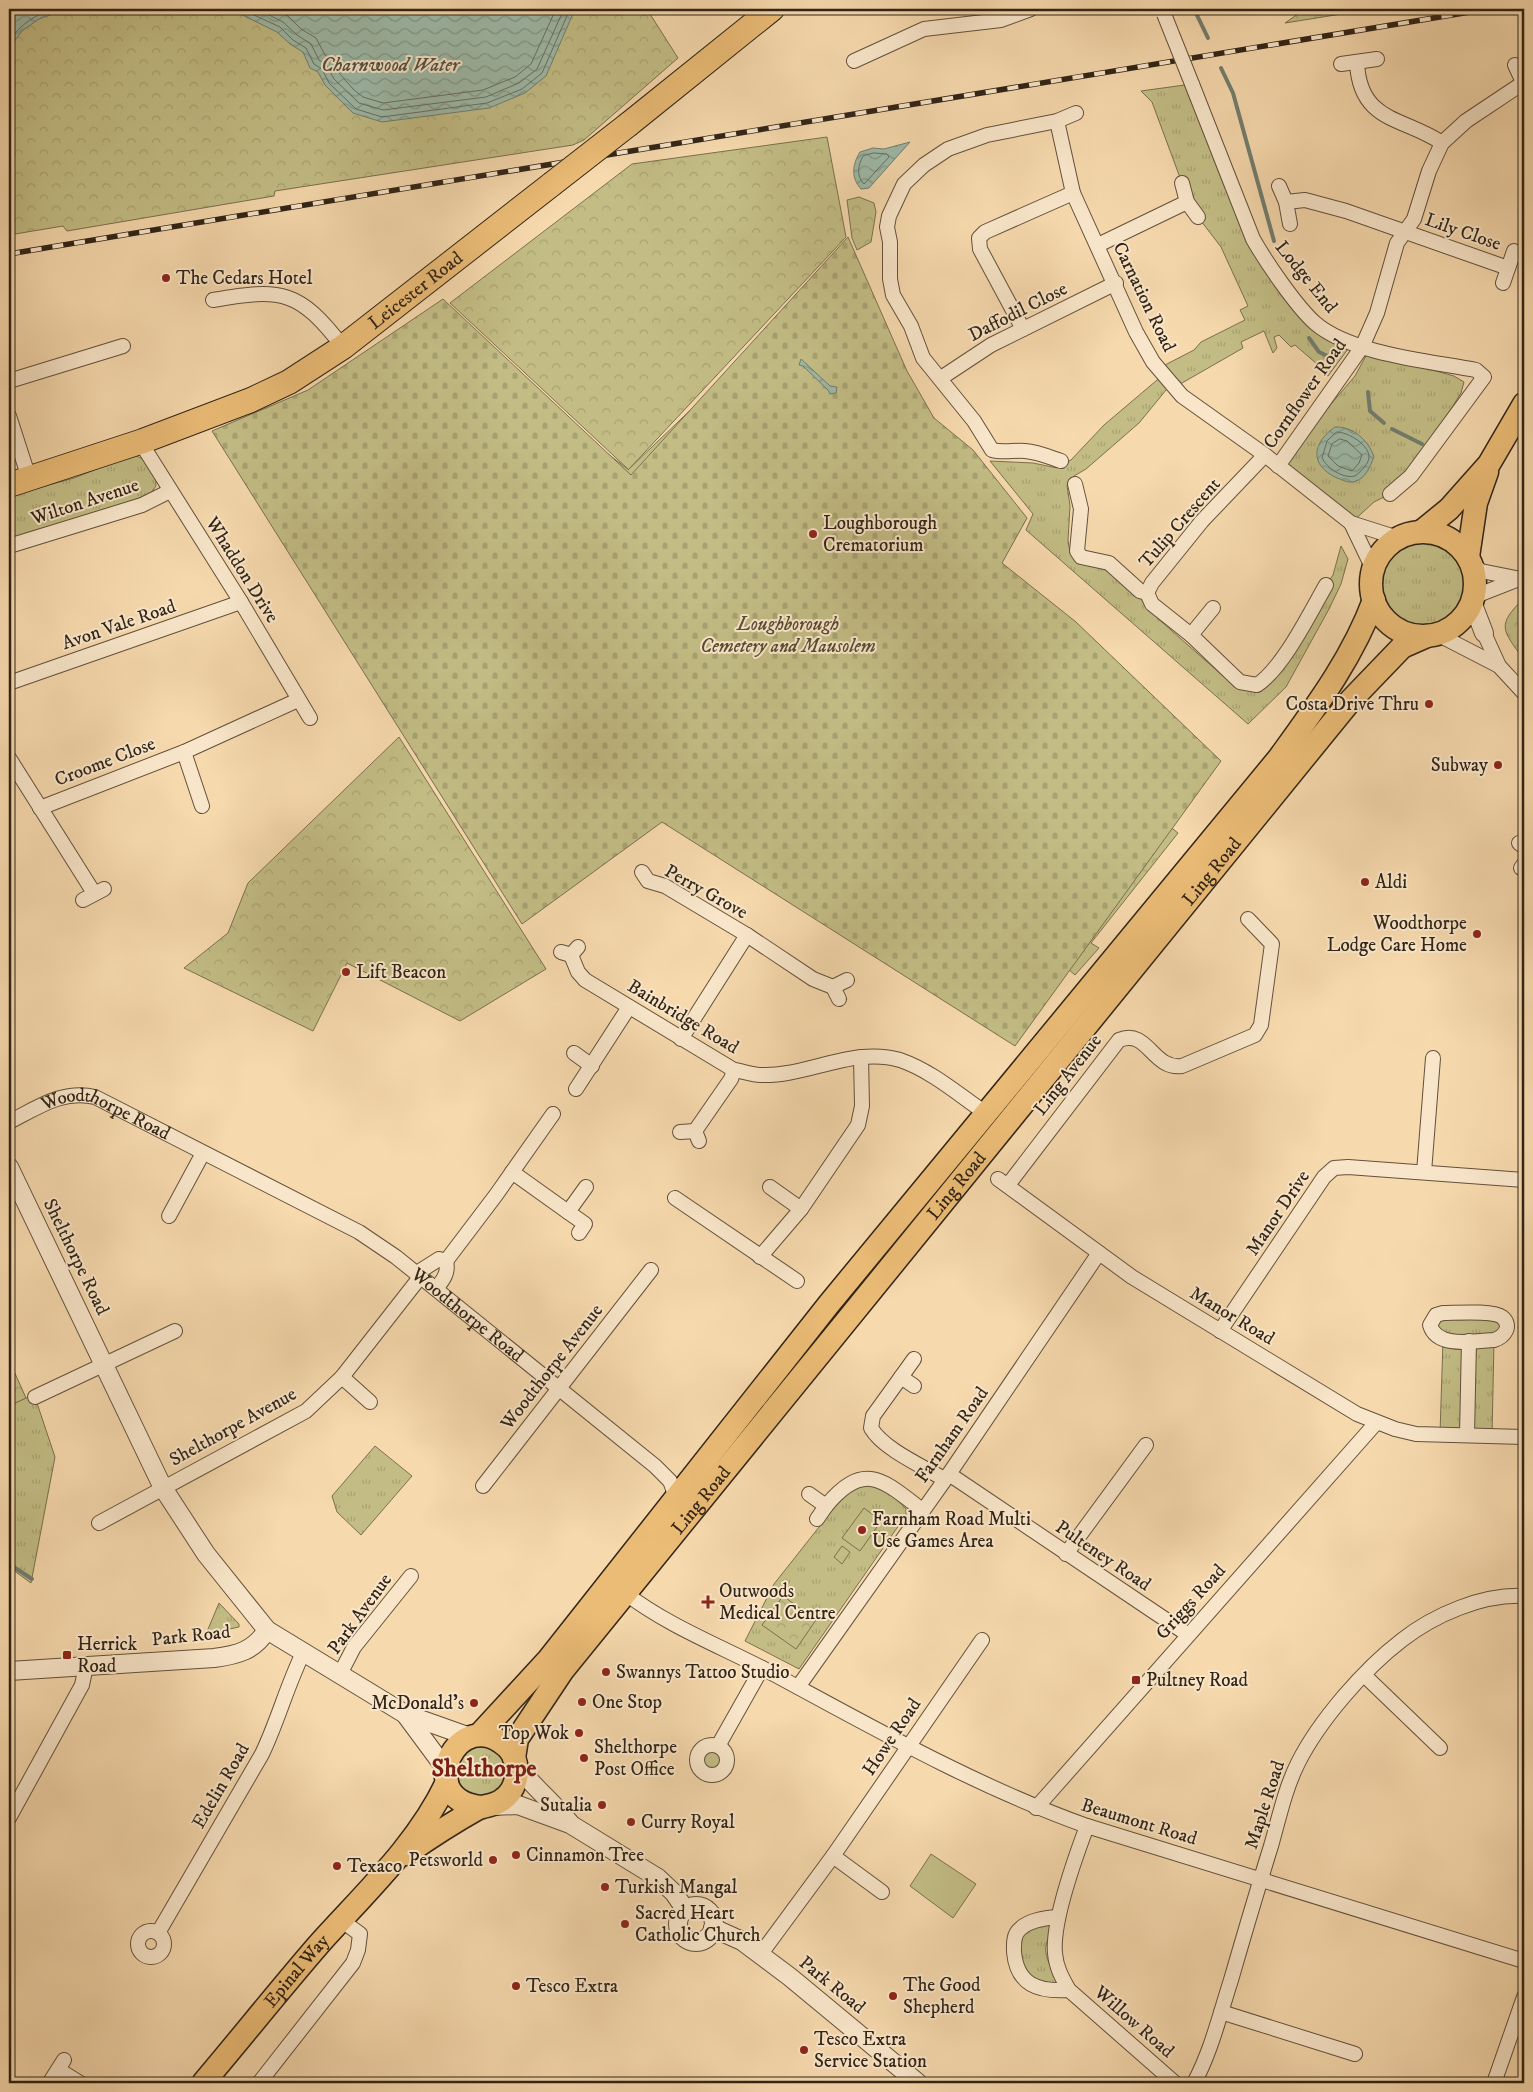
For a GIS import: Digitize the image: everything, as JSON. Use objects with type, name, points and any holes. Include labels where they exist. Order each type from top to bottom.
[{"type":"highway","name":"Leicester Road","points":[[19,481],[143,441],[251,400],[315,367],[629,124],[772,9]]},
{"type":"main road","points":[[1422,532],[1449,510],[1489,464],[1524,404]]},
{"type":"main road","points":[[1469,560],[1452,540],[1441,535],[1422,532],[1398,538],[1383,550],[1373,569],[1371,582],[1374,600],[1382,616],[1396,629],[1415,636],[1432,635],[1454,626],[1464,616],[1472,600],[1475,583],[1469,560],[1476,504],[1489,464]]},
{"type":"main road","name":"Ling Road","points":[[475,1736],[548,1660],[835,1297],[1278,758],[1316,706],[1344,663],[1363,628],[1374,600]]},
{"type":"main road","name":"Ling Road","points":[[516,1762],[517,1739],[528,1720],[564,1670],[923,1225],[1107,1003],[1351,700],[1402,647],[1432,635]]},
{"type":"main road","name":"Woodthorpe Road","points":[[676,1497],[677,1530]]},
{"type":"main road","points":[[475,1736],[500,1741],[509,1749],[516,1762],[517,1776],[509,1794],[487,1806],[463,1803],[450,1790],[446,1775],[453,1749],[475,1736]]},
{"type":"main road","name":"Epinal Way","points":[[203,2083],[341,1920],[396,1861],[441,1796],[446,1775]]},
{"type":"main road","name":"Epinal Way","points":[[396,1861],[447,1826],[487,1806]]},
{"type":"street","points":[[854,60],[924,29],[1001,20],[1031,9]]},
{"type":"street","name":"Lodge End","points":[[1163,12],[1240,210],[1265,260],[1315,323],[1362,347],[1476,370],[1484,377],[1412,476],[1390,494]]},
{"type":"street","points":[[1342,64],[1376,59]]},
{"type":"street","points":[[1357,63],[1362,91],[1370,103],[1394,121],[1420,130],[1442,143],[1466,121],[1523,84],[1515,66]]},
{"type":"street","points":[[1061,462],[1024,451],[999,452],[992,450],[974,421],[923,358],[911,326],[891,287],[888,227],[889,216],[896,198],[908,180],[924,165],[948,149],[986,135],[1034,124],[1057,121],[1076,113]]},
{"type":"street","name":"Carnation Road","points":[[1057,121],[1073,193],[1098,244],[1136,332],[1153,362],[1166,378],[1182,396],[1265,455],[1350,523],[1398,538]]},
{"type":"street","name":"Cornflower Road","points":[[1278,466],[1362,347],[1377,312],[1397,243],[1414,219],[1429,170],[1442,143]]},
{"type":"street","points":[[1182,183],[1186,202],[1198,216]]},
{"type":"street","points":[[1279,186],[1286,202],[1290,224]]},
{"type":"street","points":[[1023,329],[980,249],[979,238],[985,232],[1073,193]]},
{"type":"street","name":"Lily Close","points":[[1286,202],[1296,200],[1314,202],[1346,211],[1508,268]]},
{"type":"street","points":[[1098,244],[1186,202]]},
{"type":"street","name":"Lily Close","points":[[1503,283],[1514,251]]},
{"type":"street","name":"Daffodil Close","points":[[945,384],[984,350],[1116,284]]},
{"type":"street","points":[[213,300],[269,293],[294,299],[313,311],[343,346]]},
{"type":"street","points":[[9,381],[123,346]]},
{"type":"street","points":[[9,416],[19,481]]},
{"type":"street","name":"Whaddon Drive","points":[[143,441],[146,451],[170,491],[242,602],[310,718]]},
{"type":"street","name":"Tulip Crescent","points":[[1265,455],[1202,521],[1152,583],[1147,593],[1152,604],[1191,635],[1240,682],[1258,685],[1264,681],[1287,650],[1326,585]]},
{"type":"street","points":[[1075,484],[1080,509],[1077,551],[1081,557],[1109,563],[1140,591],[1147,593]]},
{"type":"street","name":"Wilton Avenue","points":[[9,546],[142,506],[170,491]]},
{"type":"street","name":"Carnation Road","points":[[1350,523],[1373,569]]},
{"type":"street","points":[[1469,560],[1481,571],[1522,578]]},
{"type":"street","points":[[1522,578],[1472,600],[1499,666],[1524,694]]},
{"type":"street","name":"Avon Vale Road","points":[[9,683],[242,602]]},
{"type":"street","points":[[1191,635],[1213,608]]},
{"type":"street","points":[[1432,635],[1499,666]]},
{"type":"street","name":"Croome Close","points":[[40,808],[184,752],[298,700]]},
{"type":"street","name":"Croome Close","points":[[184,752],[202,806]]},
{"type":"street","points":[[9,758],[94,894]]},
{"type":"street","name":"Perry Grove","points":[[644,882],[665,886],[747,935],[836,993],[847,980]]},
{"type":"street","name":"Ling Avenue","points":[[1003,1182],[1119,1040],[1128,1036],[1137,1038],[1171,1071],[1250,1038],[1259,1030],[1272,944],[1248,918]]},
{"type":"street","name":"Perry Grove","points":[[681,1039],[747,935]]},
{"type":"street","name":"Bainbridge Road","points":[[570,951],[578,972],[585,980],[734,1070],[760,1075],[782,1073],[861,1057],[898,1060],[922,1068],[987,1114]]},
{"type":"street","points":[[576,1089],[629,1007]]},
{"type":"street","points":[[574,1054],[592,1066]]},
{"type":"street","points":[[760,1257],[801,1209],[858,1125],[862,1106],[861,1057]]},
{"type":"street","points":[[1424,1172],[1433,1058]]},
{"type":"street","points":[[680,1132],[697,1136],[734,1070]]},
{"type":"street","name":"Woodthorpe Road","points":[[9,1122],[55,1098],[83,1094],[95,1097],[359,1232],[419,1274],[655,1466],[670,1481],[676,1497]]},
{"type":"street","points":[[436,1289],[445,1278],[448,1269],[446,1261],[553,1114]]},
{"type":"street","points":[[169,1216],[204,1153]]},
{"type":"street","name":"Shelthorpe Road","points":[[9,1167],[163,1488],[206,1554],[266,1630]]},
{"type":"street","name":"Manor Drive","points":[[1220,1331],[1324,1177],[1334,1168],[1348,1167],[1524,1180]]},
{"type":"street","points":[[512,1172],[585,1224],[579,1233]]},
{"type":"street","name":"Manor Road","points":[[1003,1182],[1132,1277],[1357,1414],[1376,1423],[1416,1434],[1524,1437]]},
{"type":"street","points":[[568,1212],[586,1187]]},
{"type":"street","points":[[770,1187],[801,1209]]},
{"type":"street","points":[[675,1198],[797,1282]]},
{"type":"street","name":"Farnham Road","points":[[798,1687],[947,1477],[1099,1253]]},
{"type":"street","name":"Shelthorpe Avenue","points":[[163,1488],[306,1411],[342,1377],[419,1274],[439,1260],[446,1261]]},
{"type":"street","name":"Woodthorpe Avenue","points":[[483,1486],[651,1270]]},
{"type":"street","points":[[1443,1314],[1493,1314],[1502,1317],[1506,1323],[1506,1331],[1502,1338],[1468,1341],[1438,1338],[1431,1330],[1431,1320],[1436,1315],[1443,1314]]},
{"type":"street","points":[[35,1398],[176,1331]]},
{"type":"street","points":[[1467,1435],[1468,1341]]},
{"type":"street","name":"Pulteney Road","points":[[914,1359],[872,1416],[871,1428],[877,1437],[896,1450],[947,1477],[1188,1634]]},
{"type":"street","points":[[342,1377],[370,1402]]},
{"type":"street","points":[[901,1377],[914,1386]]},
{"type":"street","name":"Griggs Road","points":[[1036,1808],[1376,1423]]},
{"type":"street","points":[[1066,1554],[1146,1445]]},
{"type":"street","points":[[817,1519],[826,1506],[847,1484],[861,1478],[870,1478],[884,1483],[922,1510]]},
{"type":"street","points":[[99,1523],[163,1488]]},
{"type":"street","points":[[810,1494],[826,1506]]},
{"type":"street","name":"Park Avenue","points":[[340,1674],[354,1647],[410,1576]]},
{"type":"street","name":"Beaumont Road","points":[[625,1594],[646,1609],[798,1687],[907,1747],[1036,1808],[1087,1826],[1524,1961]]},
{"type":"street","name":"Maple Road","points":[[1194,2083],[1221,2012],[1289,1782],[1297,1764],[1320,1726],[1389,1649],[1431,1620],[1477,1603],[1524,1596]]},
{"type":"street","points":[[266,1630],[304,1651],[405,1714],[475,1736]]},
{"type":"street","name":"Park Road","points":[[9,1671],[214,1658],[238,1654],[252,1647],[266,1630]]},
{"type":"street","name":"Howe Road","points":[[760,1955],[833,1856],[982,1640]]},
{"type":"street","name":"Edelin Road","points":[[158,1933],[262,1754],[275,1728],[295,1669],[304,1651]]},
{"type":"street","points":[[9,1818],[82,1685],[86,1666]]},
{"type":"street","points":[[718,1746],[762,1668]]},
{"type":"street","points":[[1364,1675],[1440,1748]]},
{"type":"street","points":[[405,1714],[446,1775]]},
{"type":"street","points":[[516,1762],[570,1824]]},
{"type":"street","points":[[487,1806],[518,1805],[570,1824],[658,1878],[674,1893],[685,1909]]},
{"type":"street","name":"Willow Road","points":[[1087,1826],[1058,1917],[1055,1954],[1060,1973],[1068,1990],[1175,2083]]},
{"type":"street","points":[[833,1856],[882,1892]]},
{"type":"street","points":[[691,1907],[703,1908],[712,1916],[714,1928],[709,1937],[701,1942],[689,1942],[679,1933],[677,1923],[685,1909],[691,1907]]},
{"type":"street","name":"Willow Road","points":[[1058,1917],[1045,1918],[1019,1930],[1015,1937],[1014,1951],[1020,1977],[1027,1983],[1044,1988],[1068,1990]]},
{"type":"street","points":[[259,2083],[353,1963],[358,1950],[360,1934],[341,1920]]},
{"type":"street","name":"Park Road","points":[[714,1928],[742,1941],[918,2083]]},
{"type":"street","points":[[1494,2083],[1524,1997]]},
{"type":"street","points":[[1221,2012],[1355,2054]]},
{"type":"street","points":[[58,2071],[80,2083]]},
{"type":"green space","points":[[9,9],[656,9],[650,14],[678,58],[584,140],[573,145],[275,191],[274,196],[67,231],[63,226],[9,235]]},
{"type":"green space","points":[[1305,9],[1373,9],[1285,23]]},
{"type":"green space","points":[[1192,84],[1265,259],[1348,349],[1328,376],[1316,369],[1317,364],[1295,345],[1291,347],[1279,335],[1274,337],[1277,348],[1273,353],[1264,331],[1241,342],[1243,348],[1182,383],[1167,379],[1171,384],[1139,423],[1086,469],[1074,476],[1067,485],[1070,506],[1068,540],[1070,553],[1074,557],[1109,563],[1147,593],[1142,600],[1146,608],[1223,676],[1257,685],[1333,575],[1341,546],[1348,559],[1341,584],[1329,609],[1286,687],[1248,724],[1026,530],[1033,514],[990,461],[1033,463],[1057,468],[1071,460],[1104,425],[1163,375],[1165,365],[1194,350],[1201,342],[1245,320],[1240,310],[1248,306],[1221,247],[1198,217],[1182,183],[1152,102],[1141,91]]},
{"type":"green space","points":[[827,137],[846,237],[629,469],[706,395],[653,510],[564,420],[629,470],[450,303],[632,164]]},
{"type":"green space","points":[[859,197],[874,203],[876,212],[871,242],[857,250],[852,238],[847,200]]},
{"type":"green space","name":"Loughborough Cemetery and Mausolem","points":[[848,237],[907,371],[934,418],[973,450],[1027,518],[1002,563],[1076,622],[1221,761],[1015,1046],[662,822],[522,924],[212,431],[308,390],[443,299],[631,475]]},
{"type":"green space","points":[[1368,352],[1454,376],[1464,382],[1461,393],[1434,436],[1390,494],[1374,502],[1351,523],[1278,466],[1355,376]]},
{"type":"green space","points":[[137,456],[148,465],[155,477],[156,486],[148,497],[9,540],[9,496],[74,478],[127,457]]},
{"type":"green space","points":[[1423,532],[1443,536],[1460,547],[1471,564],[1475,584],[1471,604],[1460,621],[1443,632],[1423,636],[1403,632],[1386,621],[1375,604],[1371,584],[1375,564],[1386,547],[1403,536]]},
{"type":"green space","points":[[1524,598],[1524,660],[1505,628],[1509,615]]},
{"type":"green space","points":[[399,737],[546,969],[460,1021],[347,963],[313,1031],[184,968],[228,933],[248,883]]},
{"type":"green space","points":[[1169,826],[1178,833],[1091,943],[1099,948],[1075,975],[1061,963]]},
{"type":"green space","points":[[1493,1314],[1506,1323],[1494,1341],[1492,1436],[1440,1434],[1443,1340],[1431,1320]]},
{"type":"green space","points":[[9,1360],[26,1398],[13,1404],[13,1412],[9,1416]]},
{"type":"green space","points":[[35,1397],[55,1457],[31,1583],[9,1567],[9,1416],[13,1412],[13,1404],[26,1398]]},
{"type":"green space","points":[[375,1446],[412,1476],[361,1535],[337,1512],[332,1496]]},
{"type":"green space","points":[[859,1485],[873,1486],[885,1491],[906,1509],[906,1515],[799,1669],[745,1641],[774,1584],[846,1493]]},
{"type":"green space","name":"Farnham Road Multi Use Games Area","points":[[864,1508],[881,1521],[860,1551],[842,1538]]},
{"type":"green space","points":[[842,1546],[850,1552],[842,1564],[834,1557]]},
{"type":"green space","points":[[783,1596],[816,1620],[796,1649],[762,1625]]},
{"type":"green space","points":[[219,1603],[239,1624],[239,1627],[206,1634]]},
{"type":"green space","points":[[480,1744],[503,1757],[507,1774],[504,1783],[492,1794],[484,1797],[468,1793],[456,1781],[458,1757]]},
{"type":"green space","points":[[712,1745],[723,1749],[727,1760],[723,1771],[712,1775],[701,1771],[697,1760],[701,1749]]},
{"type":"green space","points":[[931,1854],[976,1884],[953,1918],[910,1886]]},
{"type":"green space","points":[[1045,1918],[1057,1927],[1050,1935],[1046,1944],[1048,1960],[1051,1967],[1069,1990],[1021,1977],[1019,1930]]},
{"type":"water","points":[[9,9],[67,9],[39,19],[23,30],[9,48]]},
{"type":"water","name":"Charnwood Water","points":[[230,9],[575,9],[546,76],[525,93],[489,108],[382,122],[353,113],[325,85],[318,72],[310,68],[303,52],[290,44],[277,32]]},
{"type":"water","points":[[910,142],[869,188],[861,189],[854,176],[855,162],[860,152],[873,148],[884,149]]},
{"type":"water","points":[[801,359],[830,386],[837,387],[836,393],[830,394],[803,366],[799,365]]},
{"type":"water","points":[[1335,427],[1342,427],[1354,432],[1364,440],[1372,451],[1374,457],[1369,468],[1356,481],[1348,482],[1337,478],[1328,473],[1318,460],[1318,447],[1327,433]]},
{"type":"waterway","points":[[1194,9],[1208,38]]},
{"type":"waterway","points":[[1221,68],[1233,93],[1274,241]]},
{"type":"waterway","points":[[1309,338],[1319,352],[1334,359]]},
{"type":"waterway","points":[[1368,392],[1370,411],[1384,423]]},
{"type":"waterway","points":[[1392,429],[1422,444]]},
{"type":"waterway","points":[[1520,655],[1524,651]]},
{"type":"waterway","points":[[9,1424],[12,1420]]},
{"type":"waterway","points":[[9,1564],[32,1579]]},
{"type":"railway","points":[[9,254],[1488,9]]},
{"type":"place","name":"The Cedars Hotel","points":[[166,278]]},
{"type":"place","name":"Loughborough Crematorium","points":[[813,534]]},
{"type":"place","name":"Costa Drive Thru","points":[[1429,704]]},
{"type":"place","name":"Subway","points":[[1498,765]]},
{"type":"place","name":"Aldi","points":[[1365,882]]},
{"type":"place","name":"Woodthorpe Lodge Care Home","points":[[1477,934]]},
{"type":"place","name":"Lift Beacon","points":[[346,972]]},
{"type":"place","name":"Farnham Road Multi Use Games Area","points":[[862,1530]]},
{"type":"place","name":"Outwoods Medical Centre","points":[[708,1602]]},
{"type":"place","name":"Herrick Road","points":[[67,1655]]},
{"type":"place","name":"Swannys Tattoo Studio","points":[[606,1672]]},
{"type":"place","name":"Pultney Road","points":[[1136,1680]]},
{"type":"place","name":"One Stop","points":[[582,1702]]},
{"type":"place","name":"McDonald's","points":[[474,1703]]},
{"type":"place","name":"Top Wok","points":[[579,1733]]},
{"type":"place","name":"Shelthorpe Post Office","points":[[584,1758]]},
{"type":"place","name":"Sutalia","points":[[602,1805]]},
{"type":"place","name":"Curry Royal","points":[[631,1822]]},
{"type":"place","name":"Cinnamon Tree","points":[[516,1855]]},
{"type":"place","name":"Petsworld","points":[[493,1860]]},
{"type":"place","name":"Texaco","points":[[337,1866]]},
{"type":"place","name":"Turkish Mangal","points":[[605,1887]]},
{"type":"place","name":"Sacred Heart Catholic Church","points":[[625,1924]]},
{"type":"place","name":"Tesco Extra","points":[[516,1986]]},
{"type":"place","name":"The Good Shepherd","points":[[893,1996]]},
{"type":"place","name":"Tesco Extra Service Station","points":[[804,2050]]},
{"type":"district","name":"Shelthorpe","points":[[484,1769]]}]
